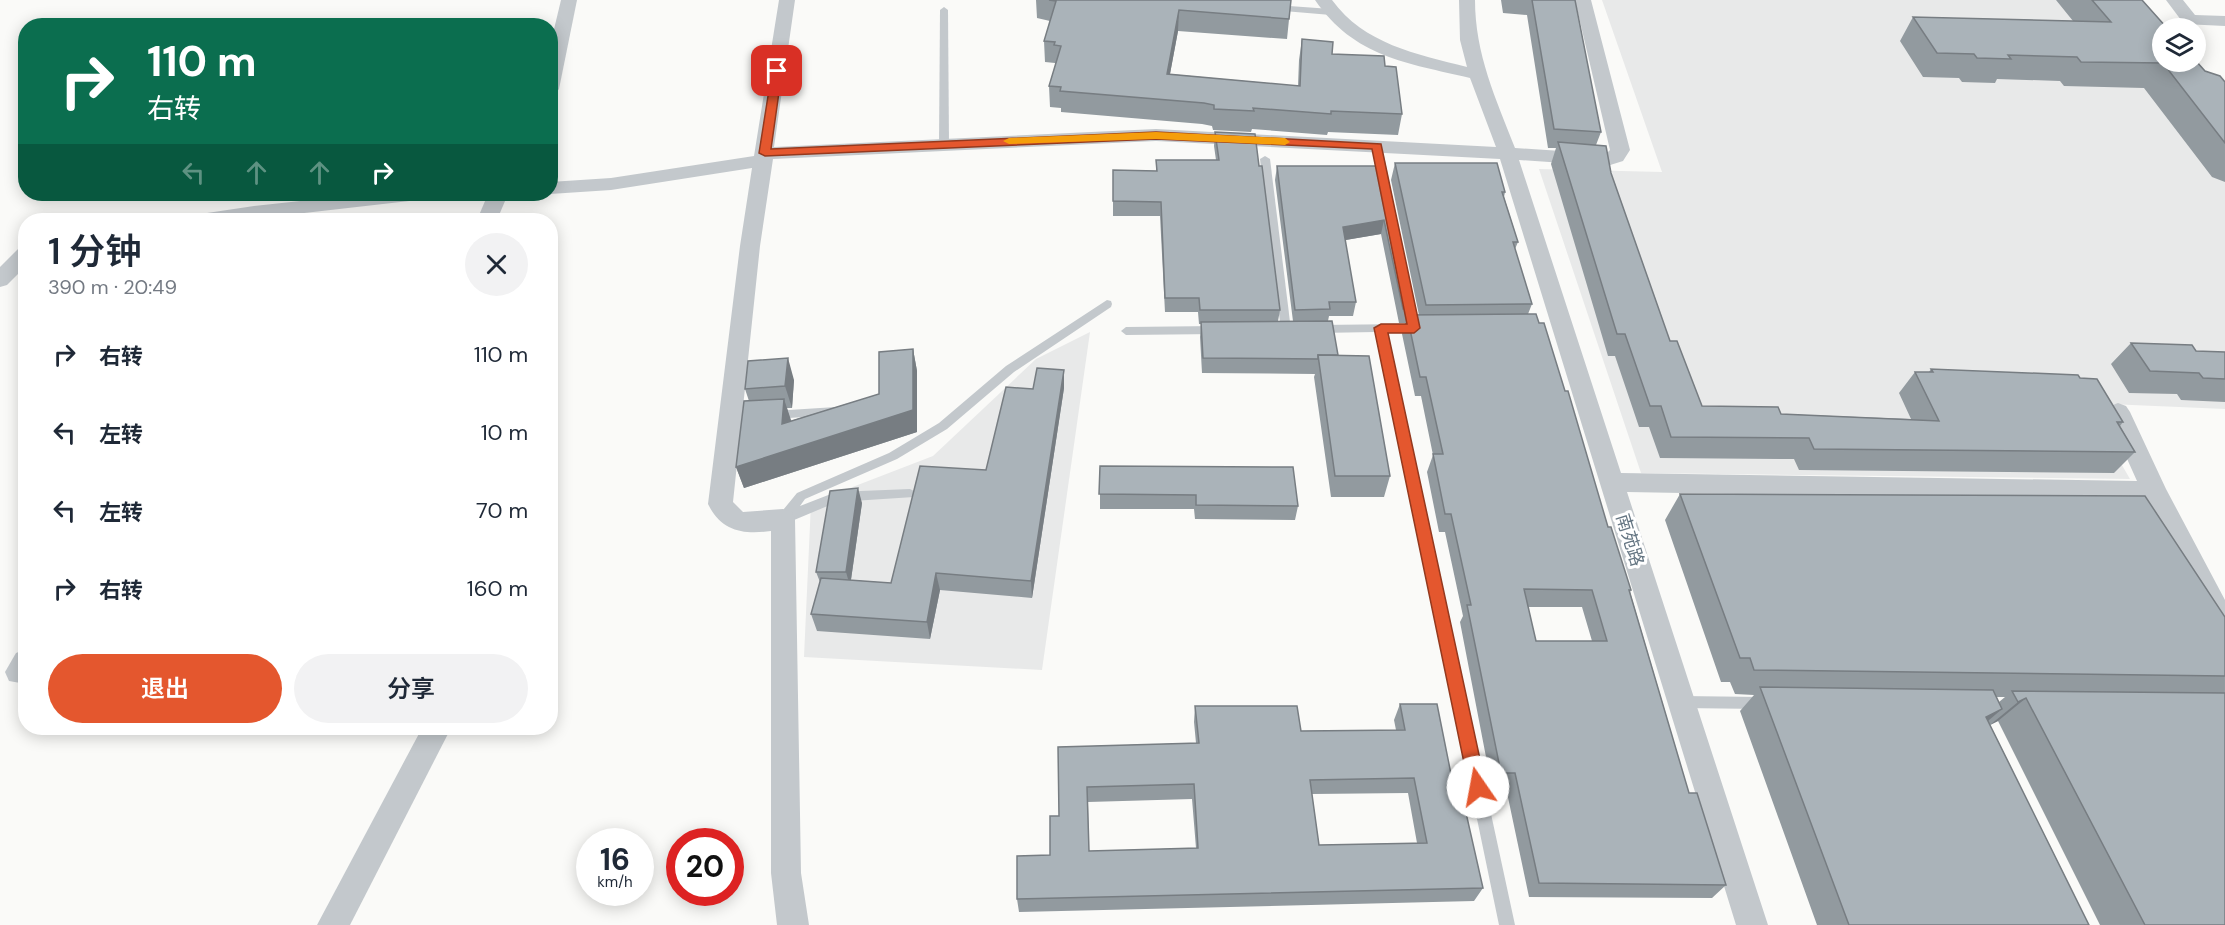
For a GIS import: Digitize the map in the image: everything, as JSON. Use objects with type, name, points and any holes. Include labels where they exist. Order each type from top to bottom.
[{"type":"street","points":[[558,52],[569,0]]},
{"type":"street","points":[[788,0],[750,246],[735,418],[720,504],[730,519],[739,523],[783,519],[786,873],[793,925]]},
{"type":"street","name":"南苑路","points":[[1467,0],[1467,27],[1479,75],[1508,155],[1557,327],[1612,482],[1752,925]]},
{"type":"street","points":[[558,187],[611,184],[764,156],[944,144],[1156,135],[1607,160],[1618,154],[1620,150],[1583,0]]},
{"type":"street","points":[[2174,0],[2190,20],[2225,21]]},
{"type":"street","points":[[1327,6],[1352,32],[1384,49],[1479,75]]},
{"type":"street","points":[[297,213],[374,201]]},
{"type":"street","points":[[0,280],[18,262]]},
{"type":"street","points":[[2118,412],[2154,491],[2225,625]]},
{"type":"street","points":[[1612,482],[2154,491]]},
{"type":"street","points":[[333,925],[433,735]]},
{"type":"lane","points":[[1260,7],[1327,6]]},
{"type":"lane","points":[[944,10],[944,144]]},
{"type":"lane","points":[[1265,159],[1292,330],[1419,328],[1377,146]]},
{"type":"lane","points":[[783,519],[801,496],[893,456],[943,426],[1010,369],[1107,304]]},
{"type":"lane","points":[[1381,328],[1507,925]]},
{"type":"lane","points":[[1126,331],[1229,330]]},
{"type":"lane","points":[[763,416],[852,410]]},
{"type":"lane","points":[[783,519],[836,497],[910,494]]},
{"type":"lane","points":[[1681,702],[1774,704]]},
{"type":"shaded area","points":[[1602,0],[2127,0],[2152,43],[2152,72],[2173,72],[2225,122],[2225,409],[2086,403],[2130,479],[1641,473],[1539,169],[1662,172]]},
{"type":"shaded area","points":[[1090,332],[1042,670],[804,657],[811,503],[933,456],[1036,359]]},
{"type":"building","points":[[1049,0],[1291,0],[1289,19],[1179,10],[1167,74],[1300,86],[1302,39],[1333,42],[1332,54],[1384,56],[1385,66],[1396,67],[1402,114],[1331,111],[1331,114],[1253,108],[1254,111],[1214,109],[1214,105],[1204,103],[1060,91],[1061,87],[1049,86],[1061,46],[1054,45],[1055,42],[1044,41],[1056,1]]},
{"type":"building","points":[[1532,0],[1575,0],[1601,132],[1554,129]]},
{"type":"building","points":[[2092,0],[2142,0],[2158,18],[2152,18],[2152,63],[2081,62],[2077,57],[2008,55],[2011,59],[1977,58],[1974,54],[1937,53],[1913,17],[2111,22]]},
{"type":"building","points":[[2206,71],[2220,76],[2225,82],[2225,143],[2170,72]]},
{"type":"building","points":[[1215,132],[1255,134],[1259,166],[1262,166],[1280,310],[1200,310],[1199,298],[1165,298],[1161,202],[1113,201],[1113,170],[1157,171],[1156,160],[1219,160]]},
{"type":"building","points":[[1558,142],[1606,146],[1611,173],[1670,341],[1677,341],[1702,406],[1778,407],[1781,414],[1939,421],[1915,372],[1933,372],[1931,369],[2078,375],[2080,378],[2097,379],[2123,422],[2117,422],[2135,452],[1814,449],[1809,438],[1671,437],[1661,406],[1650,406],[1625,334],[1617,334]]},
{"type":"building","points":[[1395,163],[1497,163],[1505,192],[1502,192],[1518,242],[1513,242],[1532,304],[1426,305]]},
{"type":"building","points":[[1277,166],[1380,166],[1409,309],[1403,309],[1384,220],[1343,227],[1356,302],[1329,302],[1330,309],[1295,310]]},
{"type":"building","points":[[1536,314],[1539,323],[1544,323],[1565,391],[1568,391],[1608,527],[1611,527],[1631,590],[1629,590],[1689,793],[1697,793],[1726,885],[1539,883],[1515,773],[1501,773],[1467,605],[1471,605],[1451,514],[1445,514],[1433,454],[1443,454],[1426,377],[1420,377],[1407,315]],"holes":[[[1524,589],[1592,590],[1607,641],[1536,641]]]},
{"type":"building","points":[[1332,321],[1338,355],[1318,355],[1318,359],[1203,358],[1201,322]]},
{"type":"building","points":[[2131,343],[2192,345],[2196,351],[2225,352],[2225,379],[2203,378],[2199,373],[2150,371]]},
{"type":"building","points":[[913,349],[913,410],[736,467],[744,401],[784,399],[782,424],[879,394],[879,352]]},
{"type":"building","points":[[1318,355],[1369,356],[1390,476],[1335,476]]},
{"type":"building","points":[[788,358],[785,386],[745,389],[748,361]]},
{"type":"building","points":[[1037,368],[1064,370],[1031,581],[936,573],[927,622],[811,614],[821,578],[891,583],[920,466],[986,470],[1006,387],[1033,389]]},
{"type":"building","points":[[1100,466],[1293,467],[1298,506],[1196,505],[1196,495],[1099,494]]},
{"type":"building","points":[[858,488],[846,572],[816,572],[830,491]]},
{"type":"building","points":[[1680,494],[2145,496],[2225,617],[2225,676],[1754,670],[1750,658],[1740,658]]},
{"type":"building","points":[[1760,687],[1993,690],[2002,709],[1986,717],[2089,925],[1849,925]]},
{"type":"building","points":[[2012,691],[2225,693],[2225,925],[2145,925],[2026,698],[2018,702]]},
{"type":"building","points":[[1400,704],[1437,704],[1457,804],[1464,804],[1483,888],[1017,899],[1017,856],[1050,855],[1050,816],[1059,816],[1058,747],[1199,743],[1195,706],[1297,706],[1301,731],[1405,730]],"holes":[[[1414,778],[1427,843],[1319,845],[1310,780]],[[1194,784],[1198,848],[1089,851],[1087,787]]]},
{"type":"slow traffic","points":[[1009,141],[1156,135],[1285,142]]},
{"type":"route","points":[[777,71],[765,153],[1156,135],[1377,146],[1414,328],[1381,328],[1478,787]]}]
